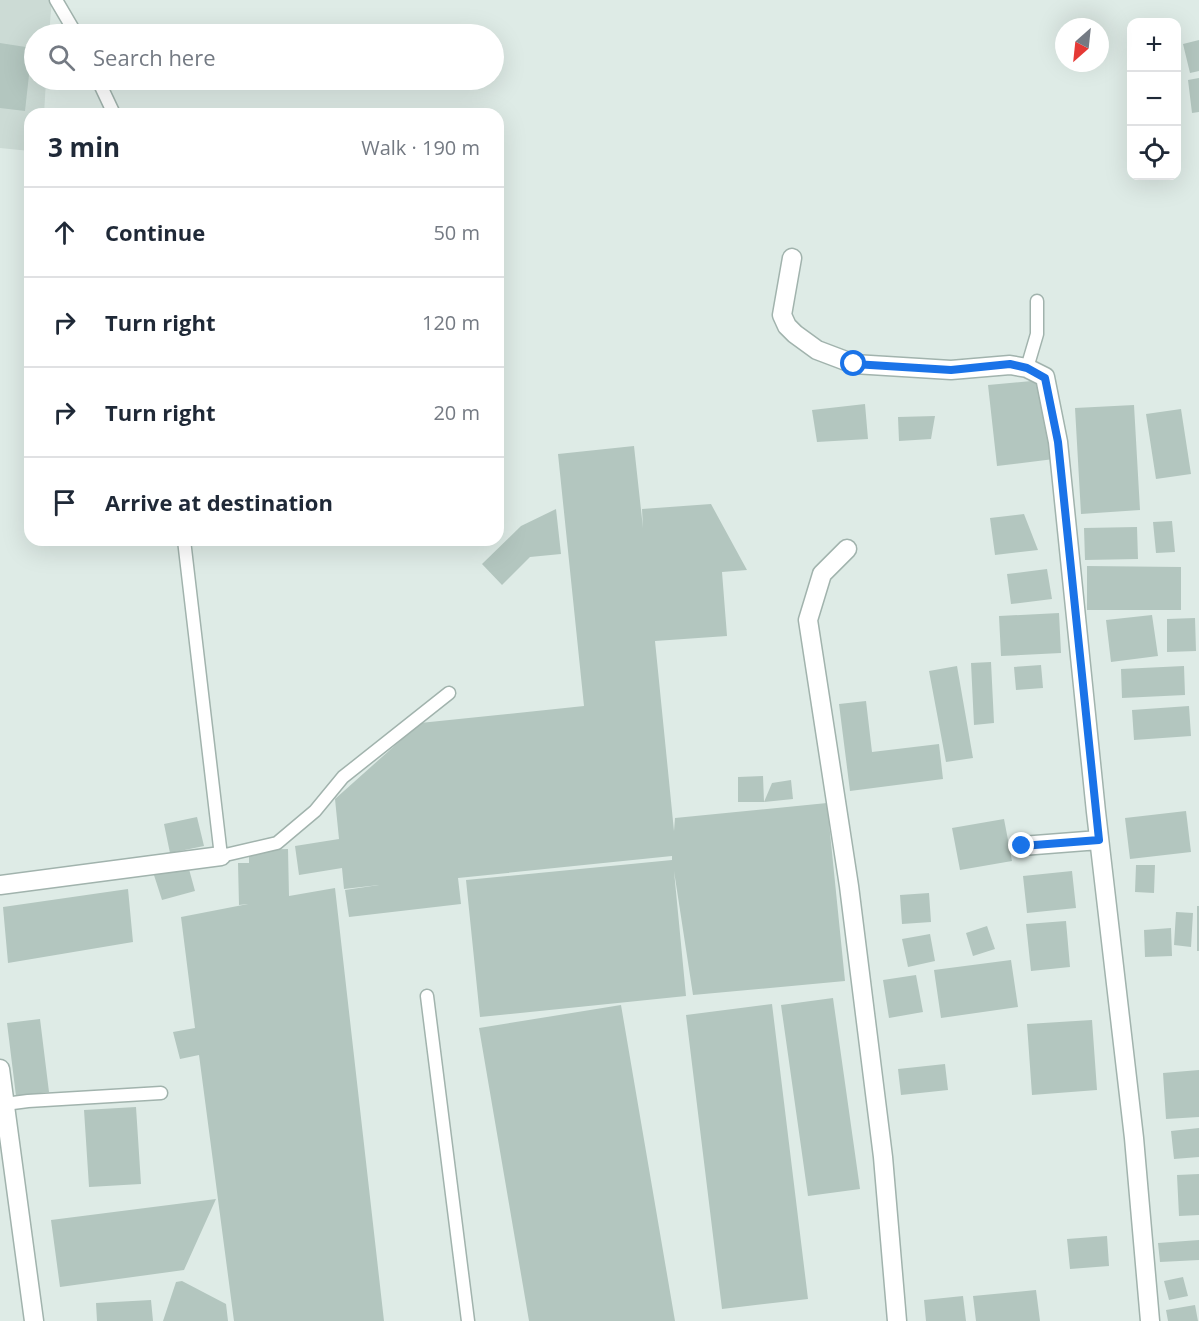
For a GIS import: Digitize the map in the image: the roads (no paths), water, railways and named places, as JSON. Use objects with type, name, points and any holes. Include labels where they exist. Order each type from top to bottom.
[{"type":"street","points":[[792,258],[782,315],[787,326],[817,350],[854,364],[902,368],[951,370],[1010,364],[1027,368],[1045,378],[1058,442],[1099,840],[1134,1137],[1150,1321]]},
{"type":"street","points":[[847,549],[822,574],[808,621],[854,922],[883,1157],[897,1321]]},
{"type":"street","points":[[1022,846],[1099,840]]},
{"type":"street","points":[[0,885],[221,856]]},
{"type":"street","points":[[0,1069],[34,1321]]},
{"type":"lane","points":[[56,0],[70,24]]},
{"type":"lane","points":[[103,90],[111,108]]},
{"type":"lane","points":[[1027,368],[1037,334],[1037,301]]},
{"type":"lane","points":[[185,546],[221,856],[277,843],[315,811],[343,777],[449,693]]},
{"type":"lane","points":[[427,996],[468,1321]]},
{"type":"lane","points":[[5,1104],[161,1093]]}]
